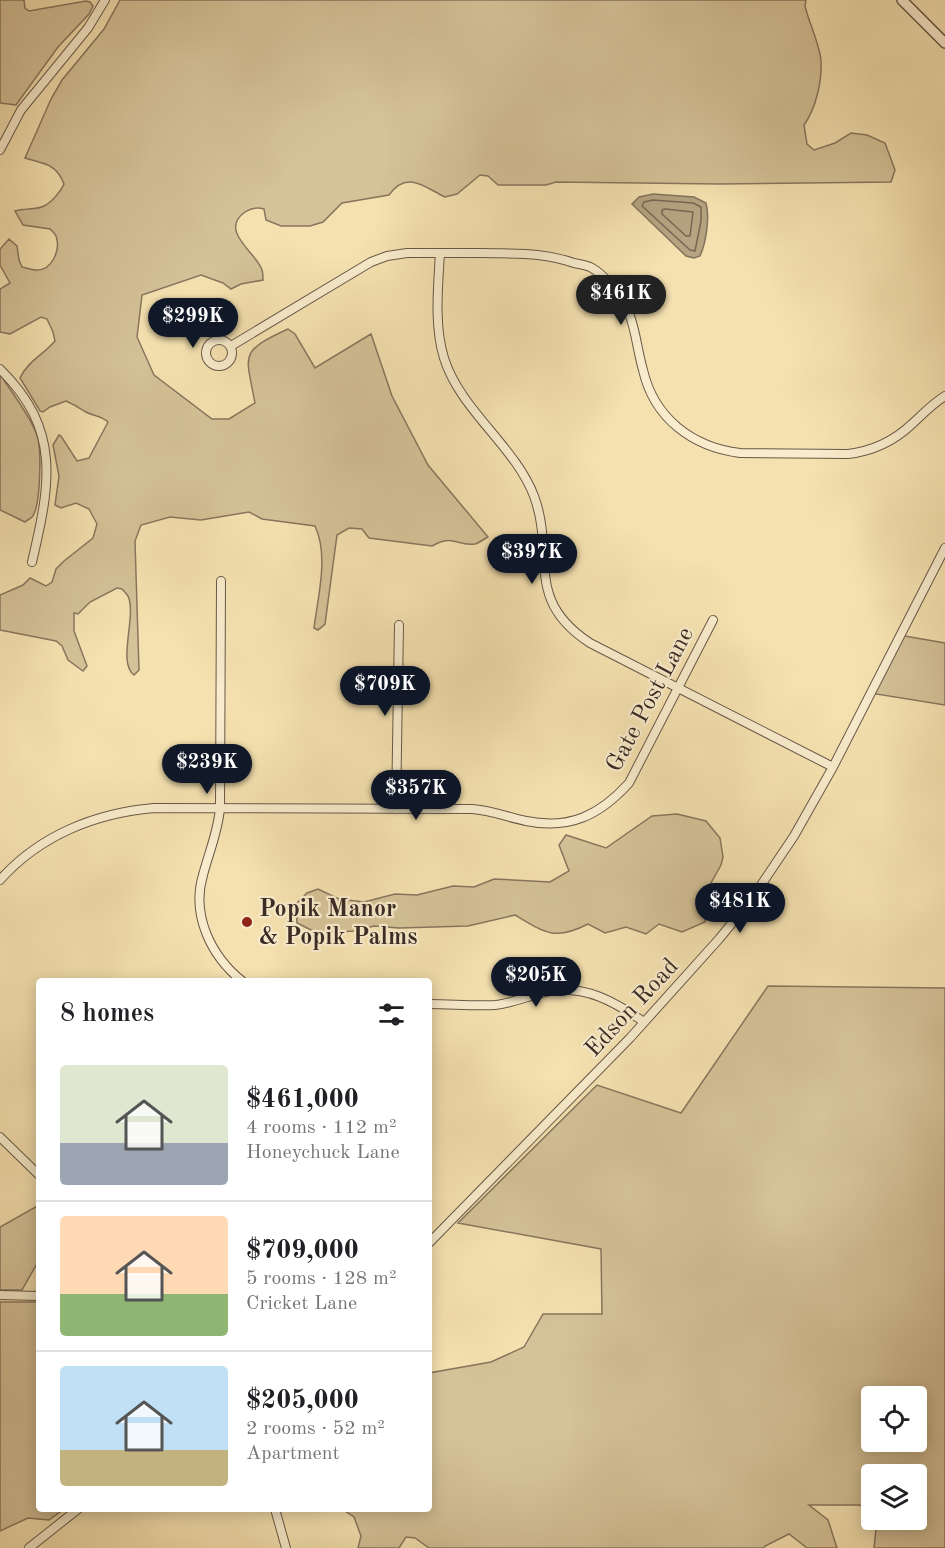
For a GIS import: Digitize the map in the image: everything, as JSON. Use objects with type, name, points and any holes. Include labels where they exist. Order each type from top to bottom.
[{"type":"street","points":[[0,150],[21,110],[77,43],[105,0]]},
{"type":"street","points":[[902,0],[945,43]]},
{"type":"street","points":[[231,346],[371,262],[387,256],[407,253],[540,254],[592,268],[621,296],[630,312],[636,331],[646,381],[661,411],[673,425],[690,437],[724,451],[848,454],[879,448],[945,396]]},
{"type":"street","points":[[440,253],[438,324],[444,359],[456,384],[529,484],[539,516],[545,582],[551,602],[564,620],[584,639],[833,767]]},
{"type":"street","points":[[0,369],[23,394],[36,417],[48,464],[44,507],[32,562]]},
{"type":"street","name":"Edson Road","points":[[432,1239],[644,1022],[751,900],[794,836],[833,767],[945,548]]},
{"type":"street","points":[[221,581],[220,808],[217,830],[200,886],[201,915],[211,947],[228,970],[238,978]]},
{"type":"street","name":"Gate Post Lane","points":[[0,880],[43,843],[71,828],[104,815],[128,810],[154,808],[396,808],[486,810],[527,821],[550,823],[572,821],[593,813],[611,802],[629,783],[713,620]]},
{"type":"street","points":[[396,808],[399,625]]},
{"type":"street","points":[[432,1004],[494,1005],[549,991],[572,990],[608,999],[644,1022]]},
{"type":"street","points":[[0,1137],[36,1172]]},
{"type":"street","points":[[0,1296],[36,1296]]},
{"type":"street","points":[[29,1548],[74,1512]]},
{"type":"street","points":[[276,1512],[286,1548]]},
{"type":"shaded area","points":[[0,0],[24,0],[25,8],[29,11],[86,1],[93,6],[89,14],[58,47],[16,105],[0,103]]},
{"type":"shaded area","points":[[120,0],[806,0],[805,6],[821,61],[817,94],[812,111],[804,125],[807,144],[814,150],[835,143],[851,133],[867,135],[885,143],[895,170],[891,182],[719,184],[556,182],[546,185],[498,185],[488,176],[480,175],[457,194],[445,197],[423,185],[402,183],[389,195],[342,203],[323,222],[310,226],[281,226],[266,220],[262,208],[245,212],[238,219],[237,234],[259,263],[263,280],[241,284],[231,289],[223,283],[201,275],[142,295],[137,337],[154,375],[212,419],[229,419],[255,403],[248,364],[249,356],[260,343],[288,329],[295,334],[315,368],[371,334],[392,396],[428,465],[488,537],[475,544],[451,540],[432,546],[369,538],[362,529],[349,528],[337,535],[325,624],[318,630],[314,628],[322,563],[315,526],[262,519],[249,512],[201,520],[170,517],[141,525],[135,541],[139,670],[134,675],[129,669],[127,650],[130,604],[128,596],[122,589],[117,588],[90,602],[78,614],[74,613],[74,631],[87,666],[83,671],[68,660],[62,646],[56,641],[0,630],[0,595],[23,585],[30,578],[46,586],[52,582],[56,569],[93,538],[97,524],[89,509],[76,503],[61,508],[55,505],[59,476],[53,445],[59,435],[77,461],[89,458],[108,422],[66,401],[43,412],[40,411],[20,378],[27,367],[55,341],[53,332],[47,319],[41,317],[10,334],[0,332],[0,289],[10,283],[0,265],[0,249],[9,239],[17,246],[22,267],[33,270],[47,267],[54,258],[57,241],[54,233],[50,229],[23,225],[15,211],[44,206],[56,196],[64,184],[53,168],[25,158],[62,80],[104,29]]},
{"type":"shaded area","points":[[0,374],[27,415],[38,439],[39,491],[35,511],[32,517],[25,522],[0,510]]},
{"type":"shaded area","points":[[899,635],[945,643],[945,705],[870,693]]},
{"type":"shaded area","points":[[677,814],[706,821],[720,838],[723,857],[706,892],[705,922],[682,932],[659,924],[646,934],[626,927],[605,933],[588,924],[567,932],[550,933],[515,915],[468,926],[399,928],[374,926],[355,931],[317,933],[297,923],[296,904],[307,893],[318,889],[339,899],[364,902],[395,894],[417,895],[453,886],[474,887],[494,879],[550,882],[569,871],[559,845],[566,835],[606,848],[652,816]]},
{"type":"shaded area","points":[[768,986],[945,988],[945,1548],[874,1548],[876,1530],[927,1530],[927,1464],[861,1464],[861,1506],[809,1505],[828,1520],[837,1548],[807,1548],[789,1534],[764,1548],[429,1548],[415,1538],[406,1537],[399,1548],[358,1548],[361,1536],[354,1517],[346,1512],[432,1512],[432,1372],[491,1362],[524,1347],[543,1314],[602,1314],[601,1249],[458,1223],[597,1085],[681,1113]]},
{"type":"shaded area","points":[[36,1207],[36,1265],[22,1290],[0,1290],[0,1227]]},
{"type":"shaded area","points":[[0,1302],[36,1302],[36,1512],[60,1512],[49,1520],[28,1518],[0,1531]]},
{"type":"water","points":[[653,194],[694,197],[706,203],[707,230],[700,256],[694,258],[686,256],[632,204],[639,197]]},
{"type":"place","name":"Popik Manor & Popik Palms","points":[[247,922]]}]
